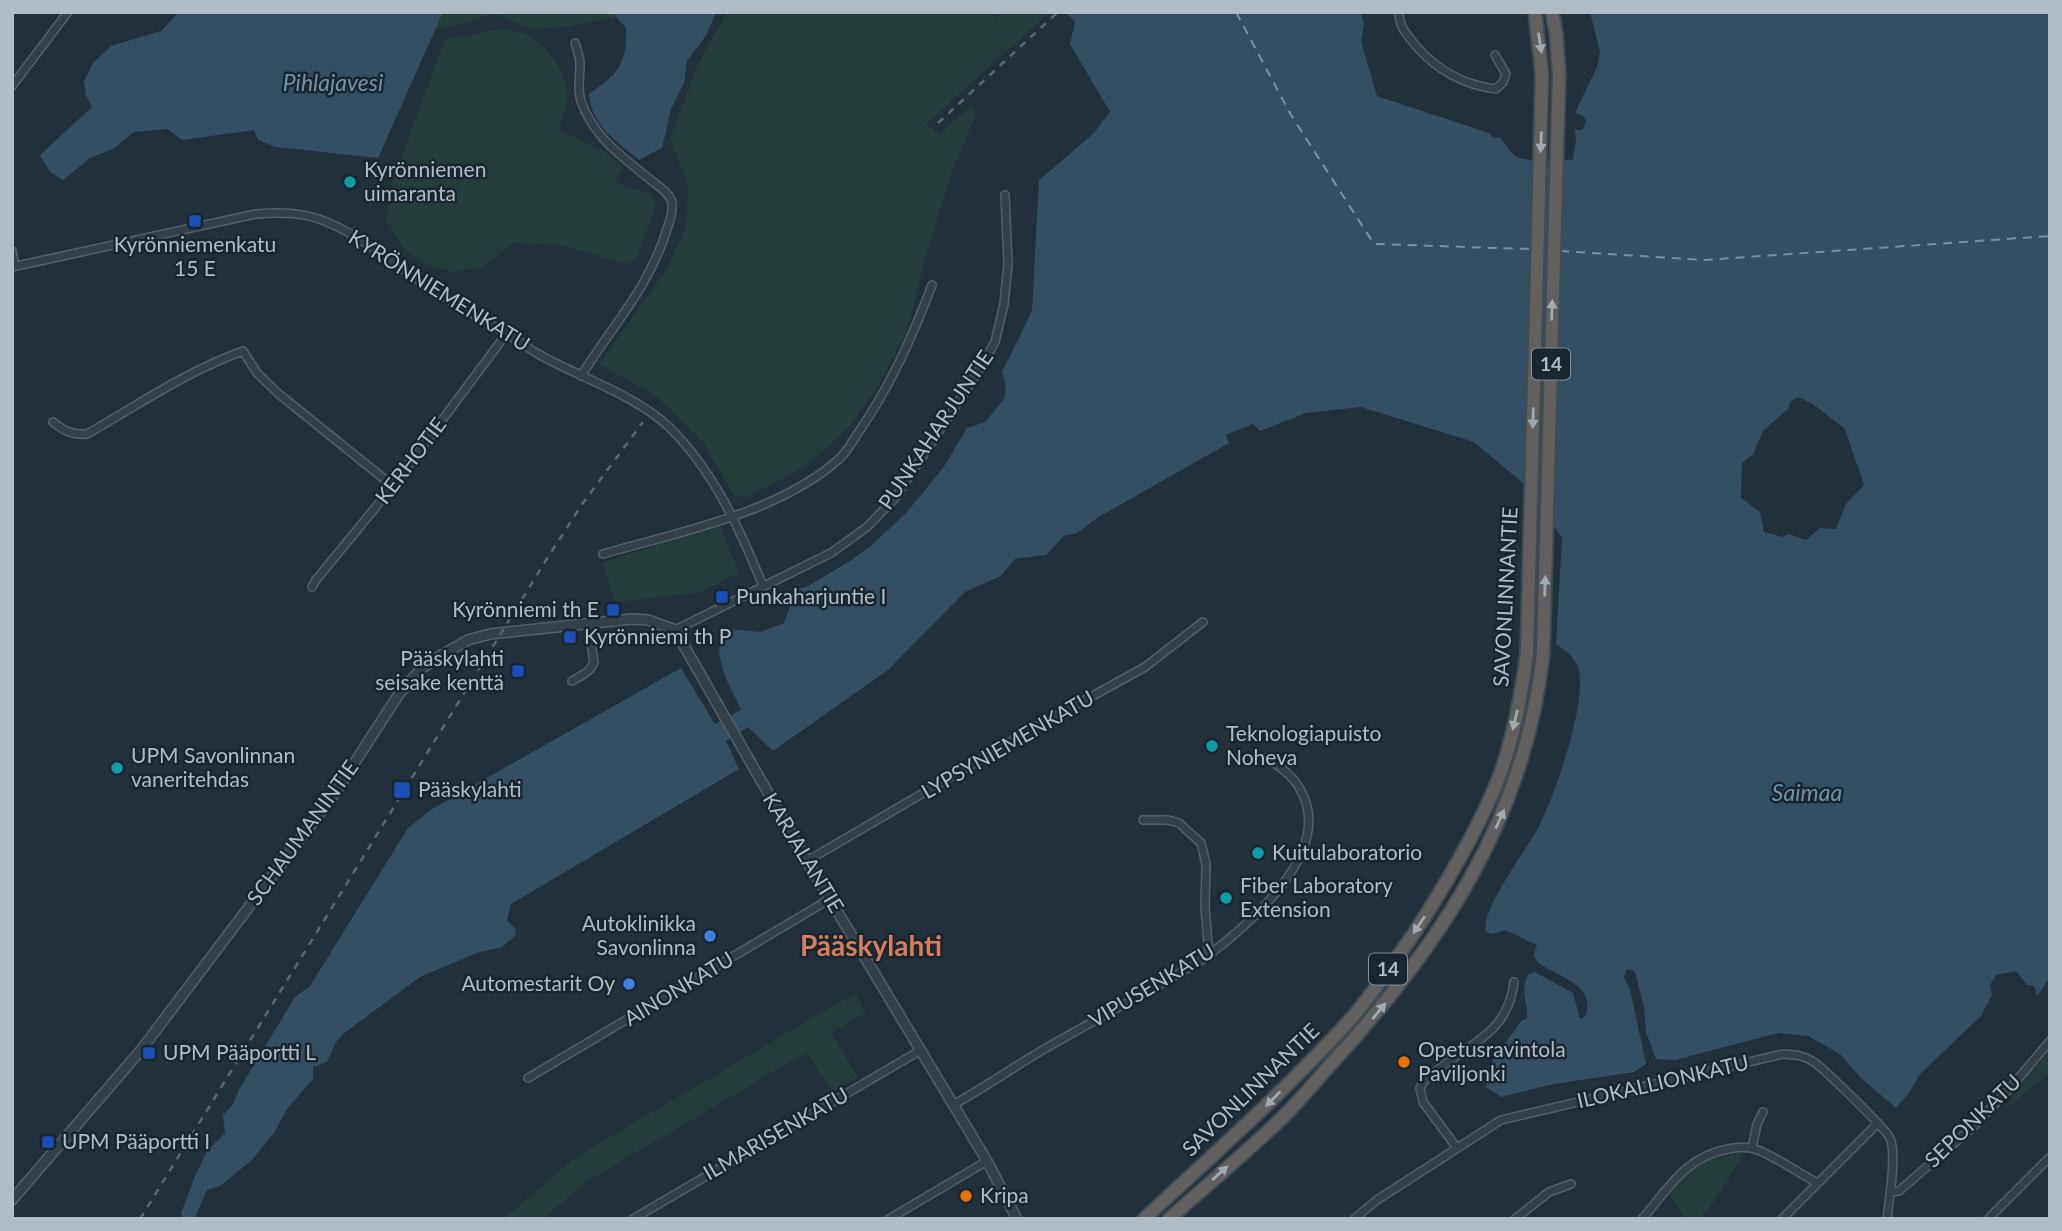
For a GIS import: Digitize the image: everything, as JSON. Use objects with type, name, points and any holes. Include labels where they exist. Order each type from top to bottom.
[{"type":"highway","name":"SAVONLINNANTIE","points":[[1144,1219],[1270,1102],[1352,1018],[1445,886],[1494,789],[1522,691],[1527,653],[1542,74],[1535,12]]},
{"type":"highway","name":"SAVONLINNANTIE","points":[[1169,1219],[1284,1116],[1367,1026],[1413,968],[1460,899],[1489,844],[1522,760],[1539,691],[1543,654],[1559,74],[1552,12]]},
{"type":"street","points":[[12,86],[68,12]]},
{"type":"street","points":[[1399,12],[1403,31],[1441,71],[1459,80],[1496,89],[1506,74],[1495,55]]},
{"type":"street","points":[[575,43],[580,61],[578,88],[590,121],[610,147],[663,190],[672,202],[672,214],[661,251],[641,289],[581,376]]},
{"type":"street","name":"PUNKAHARJUNTIE","points":[[675,631],[831,552],[867,527],[895,498],[995,342],[1004,304],[1008,264],[1005,195]]},
{"type":"street","name":"KYRÖNNIEMENKATU","points":[[14,267],[256,214],[297,213],[317,218],[347,232],[444,298],[507,333],[538,354],[634,402],[667,425],[694,454],[711,479],[763,586]]},
{"type":"street","points":[[12,251],[14,267]]},
{"type":"street","points":[[603,554],[731,517],[793,492],[840,458],[877,407],[913,336],[932,285]]},
{"type":"street","name":"KERHOTIE","points":[[312,587],[393,486],[507,333]]},
{"type":"street","points":[[53,422],[62,430],[75,435],[87,434],[177,381],[215,361],[243,351],[257,373],[279,395],[393,486]]},
{"type":"street","name":"SCHAUMANINTIE","points":[[12,1200],[141,1050],[335,793],[399,694],[421,669],[450,649],[468,640],[490,634],[632,619],[648,621],[675,631]]},
{"type":"street","name":"LYPSYNIEMENKATU","points":[[807,861],[1031,730],[1145,667],[1203,622]]},
{"type":"street","points":[[572,681],[593,667],[588,624]]},
{"type":"street","name":"KARJALANTIE","points":[[675,631],[807,861],[987,1161],[1017,1219]]},
{"type":"street","name":"VIPUSENKATU","points":[[953,1105],[1046,1048],[1209,956],[1280,889],[1298,862],[1307,839],[1308,813],[1301,790],[1293,779],[1267,758]]},
{"type":"street","points":[[1143,820],[1179,823],[1201,843],[1206,864],[1205,906],[1209,956]]},
{"type":"street","name":"AINONKATU","points":[[528,1078],[830,899]]},
{"type":"street","points":[[1457,1148],[1423,1102],[1420,1088],[1426,1079],[1448,1061],[1486,1036],[1496,1026],[1510,1006],[1514,982]]},
{"type":"street","name":"SEPONKATU","points":[[1890,1192],[1899,1191],[1974,1126],[2050,1041]]},
{"type":"street","name":"ILMARISENKATU","points":[[633,1219],[920,1050]]},
{"type":"street","name":"ILOKALLIONKATU","points":[[1354,1219],[1377,1200],[1501,1120],[1783,1055],[1799,1055],[1814,1062],[1878,1123],[1890,1138],[1892,1153],[1887,1219]]},
{"type":"street","points":[[1752,1148],[1763,1112]]},
{"type":"street","points":[[1782,1219],[1878,1123]]},
{"type":"street","points":[[1642,1219],[1695,1160],[1720,1150],[1752,1148],[1817,1182]]},
{"type":"street","points":[[1987,1219],[2050,1157]]},
{"type":"street","points":[[889,1219],[987,1161]]},
{"type":"street","points":[[1515,1219],[1549,1192],[1571,1184]]},
{"type":"green space","points":[[443,12],[612,12],[615,18],[532,29],[493,13],[470,22],[435,29]]},
{"type":"green space","points":[[727,12],[991,12],[996,18],[1008,12],[1050,12],[926,124],[939,135],[973,104],[976,116],[953,168],[925,259],[907,332],[879,385],[849,427],[810,463],[747,498],[734,496],[704,443],[657,397],[599,364],[666,270],[686,228],[688,185],[670,139],[698,64]]},
{"type":"green space","points":[[486,31],[519,32],[538,42],[554,58],[567,88],[559,131],[601,149],[624,168],[615,183],[648,193],[654,198],[655,206],[637,258],[627,264],[561,245],[510,243],[506,250],[482,267],[453,272],[421,263],[399,242],[386,218],[393,182],[444,41]]},
{"type":"green space","points":[[719,524],[739,572],[702,592],[616,602],[602,563]]},
{"type":"green space","points":[[855,993],[866,1012],[831,1033],[858,1077],[832,1093],[807,1052],[586,1182],[543,1219],[503,1219],[579,1155]]},
{"type":"green space","points":[[2050,1049],[2050,1073],[2001,1112]]},
{"type":"green space","points":[[1745,1152],[1714,1202],[1699,1219],[1686,1219],[1669,1194],[1699,1161]]},
{"type":"water","name":"Pihlajavesi","points":[[179,12],[443,12],[378,158],[276,147],[258,140],[254,130],[182,140],[167,129],[134,132],[113,149],[90,158],[63,180],[50,172],[40,155],[92,107],[86,96],[84,81],[93,63],[111,46],[161,31]]},
{"type":"water","points":[[612,12],[716,12],[706,36],[687,61],[684,83],[671,109],[662,148],[639,160],[606,132],[594,115],[591,105],[589,94],[613,74],[625,52],[626,28]]},
{"type":"water","name":"Saimaa","points":[[1066,12],[1360,12],[1364,22],[1361,41],[1377,96],[1489,133],[1494,138],[1499,137],[1519,158],[1551,161],[1573,160],[1575,130],[1582,130],[1585,125],[1586,120],[1582,115],[1575,113],[1597,67],[1600,52],[1590,12],[2050,12],[2050,977],[2037,996],[2034,986],[2027,985],[2016,971],[1996,975],[1990,985],[1992,995],[1981,1016],[1920,1074],[1896,1108],[1861,1078],[1840,1054],[1808,1036],[1778,1033],[1675,1060],[1656,1059],[1646,1032],[1644,1007],[1635,972],[1629,969],[1624,977],[1630,989],[1646,1064],[1634,1072],[1554,1084],[1501,1097],[1486,1087],[1489,1066],[1522,1020],[1527,1019],[1524,988],[1528,975],[1535,972],[1573,993],[1580,1019],[1585,1016],[1587,1004],[1584,994],[1577,986],[1538,962],[1534,956],[1537,945],[1505,930],[1492,934],[1486,932],[1486,923],[1496,897],[1543,818],[1560,775],[1574,726],[1580,682],[1578,667],[1569,654],[1556,644],[1562,538],[1524,484],[1474,442],[1361,407],[1306,413],[1260,431],[1253,424],[1226,435],[1229,443],[1097,518],[1077,533],[1064,536],[1046,555],[1015,559],[1001,576],[965,592],[888,670],[773,751],[748,727],[726,741],[739,769],[511,904],[507,920],[516,930],[515,936],[502,947],[477,953],[420,977],[343,1034],[336,1042],[327,1062],[313,1067],[313,1079],[287,1109],[274,1133],[252,1160],[220,1186],[207,1190],[195,1217],[183,1219],[181,1213],[207,1151],[225,1133],[223,1115],[232,1106],[295,997],[310,986],[408,828],[432,809],[681,668],[715,724],[741,710],[722,667],[720,637],[730,629],[760,632],[784,623],[799,589],[850,561],[872,545],[907,512],[943,468],[967,428],[985,422],[1004,399],[1006,387],[1002,372],[1032,311],[1039,180],[1093,134],[1110,112],[1070,44],[1075,22]],"holes":[[[1798,397],[1813,404],[1845,429],[1864,485],[1846,504],[1836,529],[1820,528],[1806,540],[1789,534],[1783,537],[1764,532],[1760,512],[1741,498],[1742,463],[1753,454],[1763,431],[1789,408],[1790,402]]]},
{"type":"ferry route","points":[[1236,12],[1291,115],[1374,244],[1530,249]]},
{"type":"ferry route","points":[[1560,251],[1704,260],[2050,236]]},
{"type":"railway","points":[[938,123],[1058,12]]},
{"type":"railway","points":[[140,1219],[548,557],[583,503],[643,422]]},
{"type":"place","name":"Kyrönniemen uimaranta","points":[[350,182]]},
{"type":"place","name":"Kyrönniemenkatu 15 E","points":[[195,221]]},
{"type":"place","name":"Punkaharjuntie I","points":[[722,597]]},
{"type":"place","name":"Kyrönniemi th E","points":[[613,610]]},
{"type":"place","name":"Kyrönniemi th P","points":[[570,637]]},
{"type":"place","name":"Pääskylahti seisake kenttä","points":[[518,671]]},
{"type":"place","name":"Teknologiapuisto Noheva","points":[[1212,746]]},
{"type":"place","name":"UPM Savonlinnan vaneritehdas","points":[[117,768]]},
{"type":"place","name":"Pääskylahti","points":[[402,790]]},
{"type":"place","name":"Kuitulaboratorio","points":[[1258,853]]},
{"type":"place","name":"Fiber Laboratory Extension","points":[[1226,898]]},
{"type":"place","name":"Autoklinikka Savonlinna","points":[[710,936]]},
{"type":"place","name":"Automestarit Oy","points":[[629,984]]},
{"type":"place","name":"UPM Pääportti L","points":[[149,1053]]},
{"type":"place","name":"Opetusravintola Paviljonki","points":[[1404,1062]]},
{"type":"place","name":"UPM Pääportti I","points":[[48,1142]]},
{"type":"place","name":"Kripa","points":[[966,1196]]},
{"type":"district","name":"Pääskylahti","points":[[871,946]]}]
